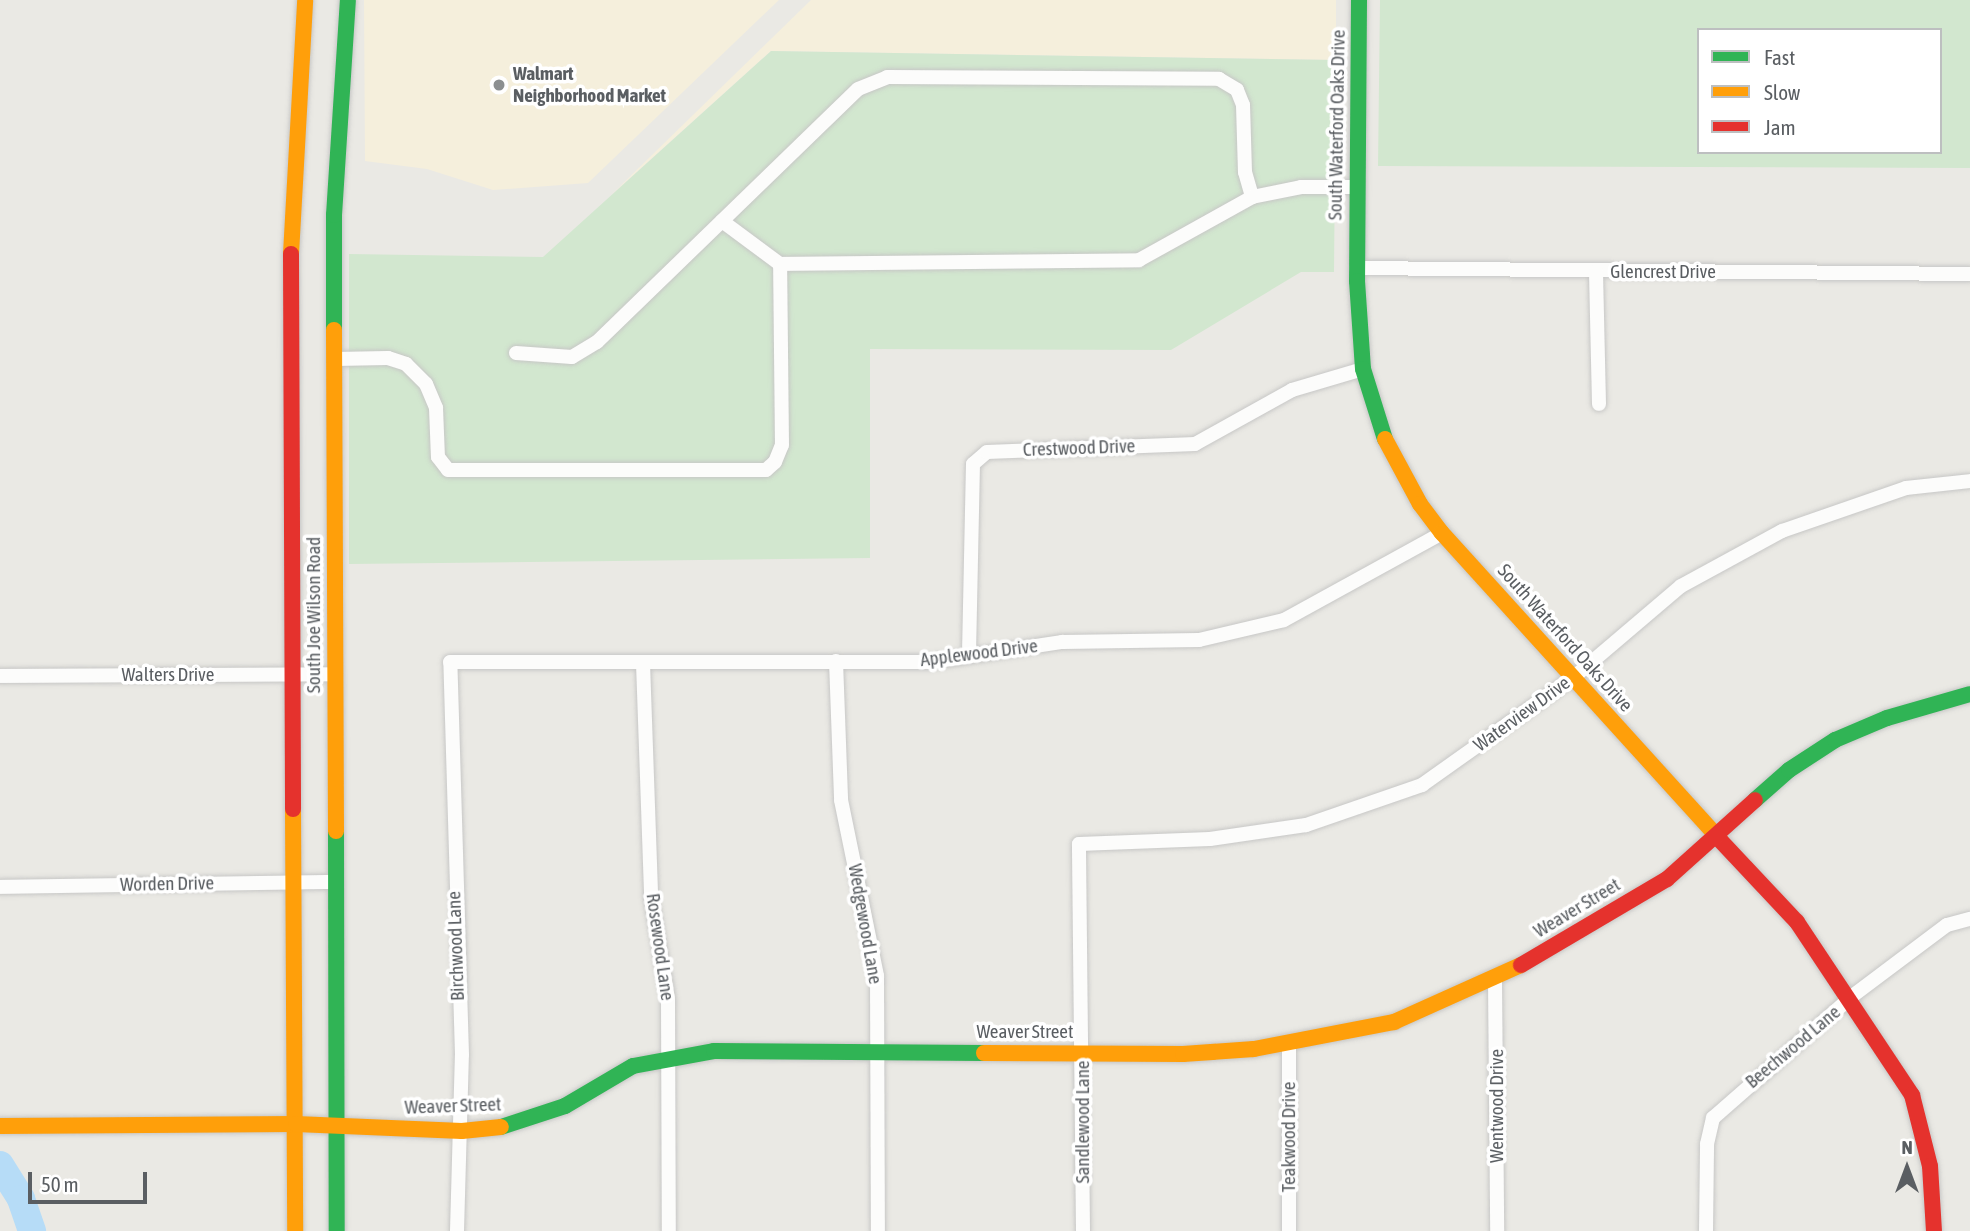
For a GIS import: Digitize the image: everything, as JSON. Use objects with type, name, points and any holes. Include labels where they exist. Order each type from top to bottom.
[{"type":"street","name":"South Joe Wilson Road","points":[[295,1231],[291,233],[305,0]]},
{"type":"street","name":"South Joe Wilson Road","points":[[337,1231],[334,215],[348,0]]},
{"type":"street","name":"South Waterford Oaks Drive","points":[[1359,0],[1356,268],[1363,369],[1384,436],[1420,504],[1442,533],[1714,835],[1797,922],[1851,997],[1912,1095],[1930,1166],[1934,1231]]},
{"type":"street","points":[[516,352],[572,357],[597,342],[858,89],[887,77],[1219,79],[1237,90],[1243,105],[1245,172],[1252,197]]},
{"type":"street","points":[[722,221],[780,264],[1139,260],[1252,197],[1301,187],[1357,187]]},
{"type":"street","points":[[335,359],[388,358],[406,364],[426,384],[436,408],[438,457],[448,470],[766,470],[775,462],[782,445],[780,264]]},
{"type":"street","name":"Glencrest Drive","points":[[1356,268],[1970,274]]},
{"type":"street","points":[[1596,272],[1599,404]]},
{"type":"street","name":"Crestwood Drive","points":[[969,654],[973,464],[987,452],[1195,444],[1292,390],[1363,369]]},
{"type":"street","name":"Waterview Drive","points":[[1079,845],[1210,839],[1306,825],[1422,785],[1574,677],[1681,586],[1782,531],[1906,488],[1970,481]]},
{"type":"street","name":"Applewood Drive","points":[[450,662],[931,662],[969,654],[1062,642],[1199,640],[1284,620],[1442,533]]},
{"type":"street","name":"Wedgewood Lane","points":[[836,661],[841,800],[877,976],[880,1052],[878,1231]]},
{"type":"street","name":"Birchwood Lane","points":[[450,662],[462,1130],[457,1231]]},
{"type":"street","name":"Rosewood Lane","points":[[643,663],[651,896],[668,999],[669,1231]]},
{"type":"street","name":"Walters Drive","points":[[0,676],[335,674]]},
{"type":"street","name":"Weaver Street","points":[[0,1126],[296,1124],[462,1130],[510,1126],[565,1107],[634,1066],[668,1057],[714,1051],[1183,1054],[1289,1043],[1394,1021],[1495,980],[1667,879],[1789,770],[1835,740],[1898,714],[1970,694]]},
{"type":"street","name":"Sandlewood Lane","points":[[1079,845],[1084,1053],[1083,1231]]},
{"type":"street","name":"Worden Drive","points":[[0,887],[335,882]]},
{"type":"street","name":"Beechwood Lane","points":[[1706,1231],[1707,1144],[1713,1118],[1851,997],[1947,925],[1970,919]]},
{"type":"street","name":"Wentwood Drive","points":[[1495,980],[1497,1231]]},
{"type":"street","name":"Teakwood Drive","points":[[1289,1043],[1289,1231]]},
{"type":"shaded area","points":[[364,0],[779,0],[588,183],[493,190],[427,169],[365,161]]},
{"type":"shaded area","points":[[811,0],[1336,0],[1336,60],[771,51],[611,195]]},
{"type":"green space","points":[[1380,0],[1970,0],[1970,168],[1378,166]]},
{"type":"green space","points":[[771,51],[1336,60],[1334,272],[1301,272],[1171,350],[870,349],[870,558],[349,564],[349,254],[543,257]]},
{"type":"waterway","points":[[0,1165],[21,1199],[32,1231]]},
{"type":"traffic: fast","points":[[334,330],[334,215],[348,0]]},
{"type":"traffic: fast","points":[[1359,0],[1357,281],[1363,369],[1385,439]]},
{"type":"traffic: fast","points":[[1755,800],[1789,770],[1835,740],[1887,718],[1970,694]]},
{"type":"traffic: fast","points":[[336,831],[337,1231]]},
{"type":"traffic: fast","points":[[501,1127],[565,1106],[633,1066],[714,1051],[984,1053]]},
{"type":"traffic: slow","points":[[291,254],[305,0]]},
{"type":"traffic: slow","points":[[334,330],[336,831]]},
{"type":"traffic: slow","points":[[1385,439],[1420,504],[1442,533],[1720,840]]},
{"type":"traffic: slow","points":[[293,809],[295,1231]]},
{"type":"traffic: slow","points":[[984,1053],[1183,1054],[1254,1049],[1394,1022],[1521,965]]},
{"type":"traffic: slow","points":[[0,1126],[296,1124],[462,1131],[501,1127]]},
{"type":"traffic: jam","points":[[291,254],[293,809]]},
{"type":"traffic: jam","points":[[1521,965],[1667,879],[1755,800]]},
{"type":"traffic: jam","points":[[1720,840],[1797,922],[1912,1095],[1930,1166],[1934,1231]]},
{"type":"place","name":"Walmart Neighborhood Market","points":[[499,85]]}]
